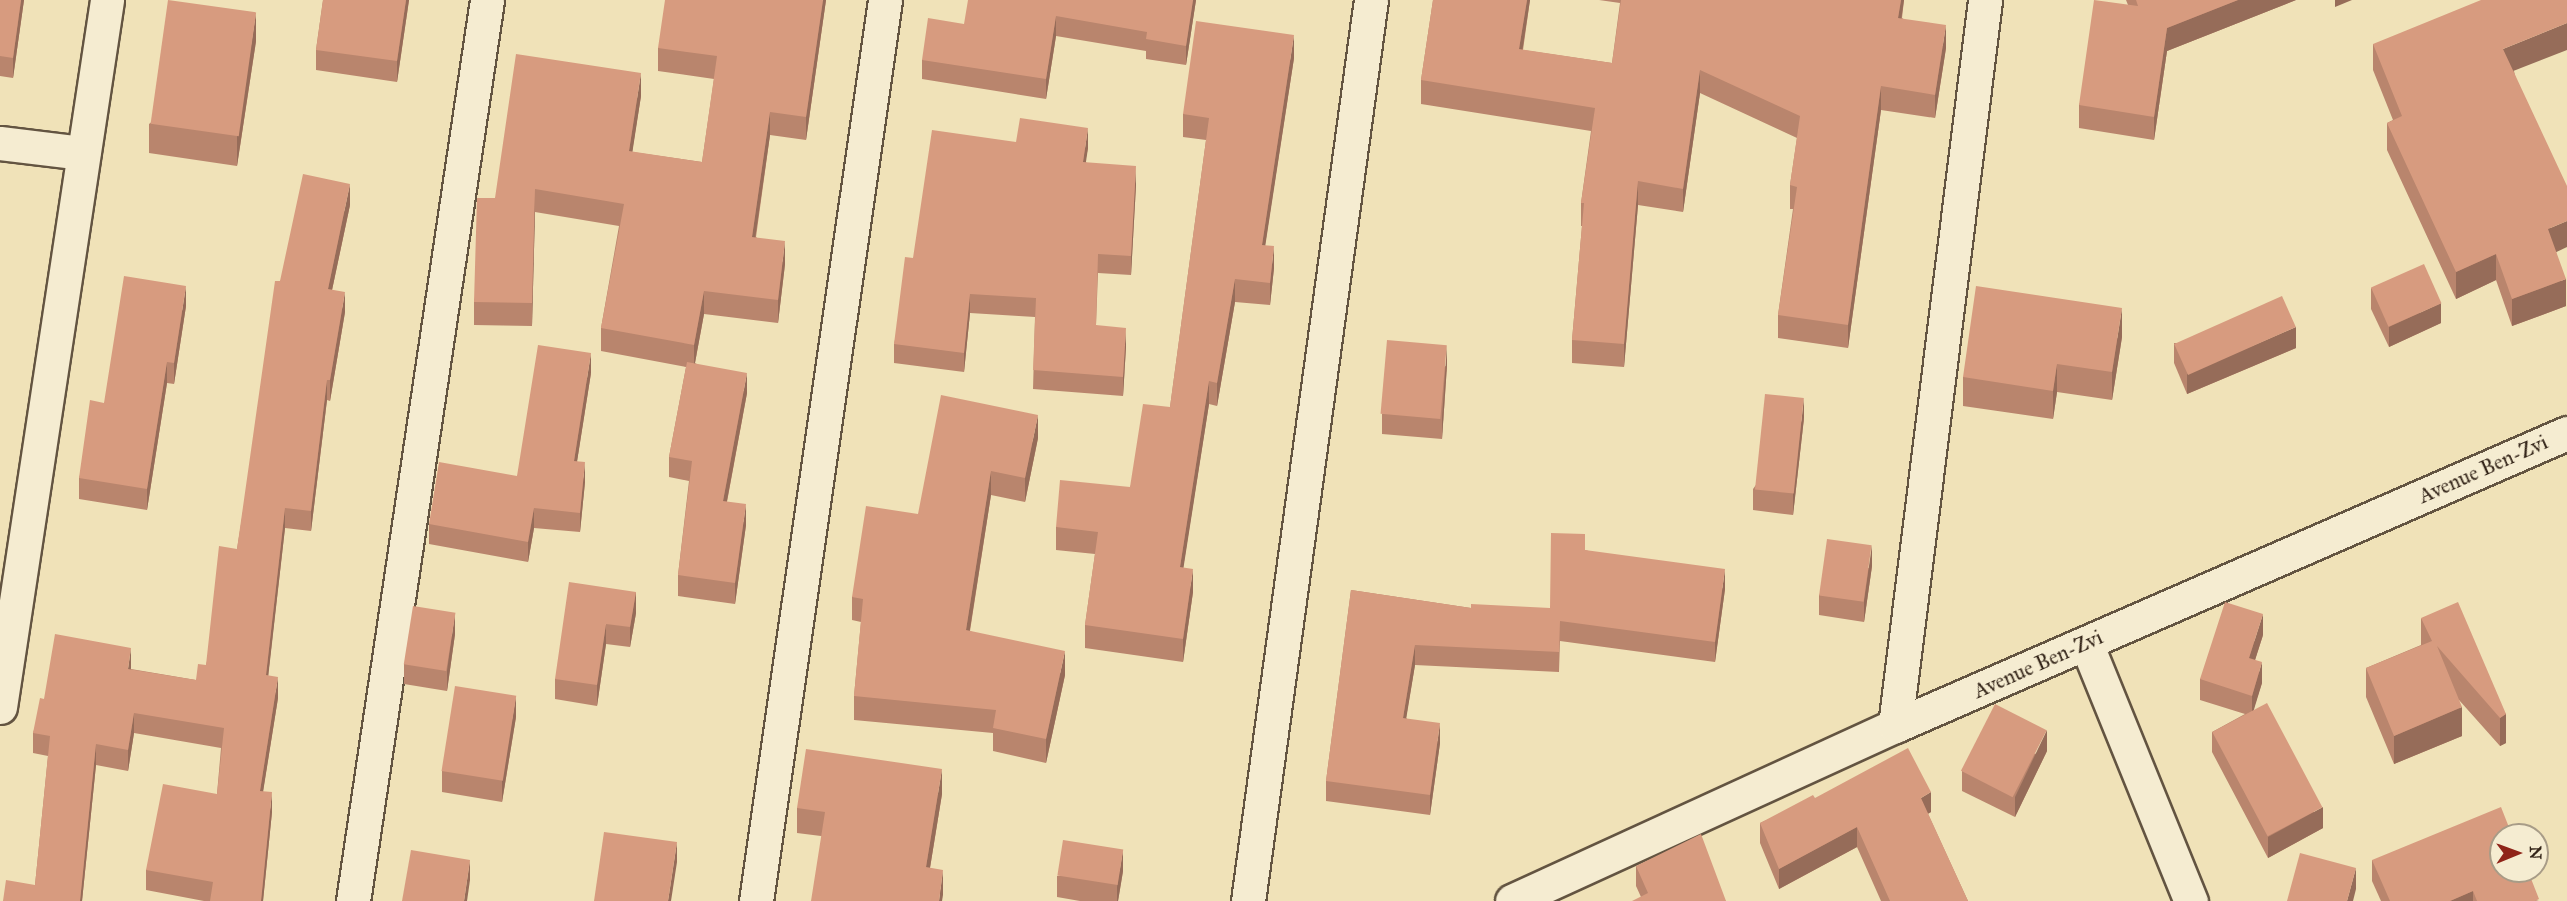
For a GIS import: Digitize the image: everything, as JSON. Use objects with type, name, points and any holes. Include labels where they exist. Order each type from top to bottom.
[{"type":"street","points":[[0,706],[107,0]]},
{"type":"street","points":[[353,901],[487,0]]},
{"type":"street","points":[[756,901],[885,0]]},
{"type":"street","points":[[1248,901],[1371,0]]},
{"type":"street","points":[[1895,726],[1985,0]]},
{"type":"street","points":[[0,143],[83,153]]},
{"type":"street","name":"Avenue Ben-Zvi","points":[[1512,901],[1895,726],[2567,433]]},
{"type":"street","points":[[2086,643],[2191,901]]},
{"type":"building","points":[[0,0],[21,0],[13,58],[0,56]]},
{"type":"building","points":[[168,0],[256,12],[239,136],[151,124]]},
{"type":"building","points":[[323,0],[406,0],[397,61],[316,50]]},
{"type":"building","points":[[665,0],[823,0],[806,117],[770,112],[752,237],[785,241],[778,300],[704,291],[694,345],[601,328],[624,204],[535,189],[532,303],[474,302],[477,198],[495,198],[516,54],[641,73],[629,151],[702,162],[717,56],[658,48]]},
{"type":"building","points":[[968,0],[1193,0],[1186,46],[1146,39],[1147,32],[1056,16],[1046,79],[922,60],[928,18],[964,24]]},
{"type":"building","points":[[1433,0],[1527,0],[1519,49],[1612,63],[1621,0],[1901,0],[1898,18],[1946,25],[1935,95],[1881,86],[1848,325],[1778,315],[1797,187],[1790,185],[1800,116],[1700,70],[1683,189],[1638,181],[1624,344],[1572,340],[1584,203],[1581,203],[1595,108],[1421,80]]},
{"type":"building","points":[[2094,0],[2138,6],[2136,0],[2238,0],[2167,28],[2154,117],[2079,105]]},
{"type":"building","points":[[2481,0],[2567,0],[2567,23],[2503,49],[2567,186],[2567,221],[2548,229],[2566,279],[2512,299],[2496,254],[2456,272],[2387,123],[2402,116],[2373,44]]},
{"type":"building","points":[[1196,21],[1294,35],[1262,245],[1274,246],[1270,283],[1235,279],[1217,383],[1209,381],[1180,567],[1193,569],[1183,639],[1085,625],[1098,532],[1056,527],[1060,480],[1130,487],[1143,404],[1170,407],[1209,118],[1183,114]]},
{"type":"building","points":[[1020,118],[1088,128],[1083,162],[1136,166],[1131,256],[1098,254],[1096,325],[1126,328],[1123,377],[1033,370],[1036,298],[970,294],[964,353],[894,344],[905,257],[913,258],[932,130],[1016,142]]},
{"type":"building","points":[[303,174],[350,184],[328,289],[345,292],[330,380],[327,380],[311,511],[285,508],[266,675],[278,677],[260,791],[272,792],[261,901],[210,901],[213,882],[146,870],[163,784],[217,794],[224,728],[134,713],[128,750],[96,744],[80,901],[3,901],[6,880],[35,885],[50,736],[33,733],[40,698],[44,699],[55,634],[131,648],[128,669],[196,680],[198,664],[206,665],[219,546],[237,549],[275,281],[280,281]]},
{"type":"building","points":[[2424,264],[2441,303],[2389,327],[2371,288]]},
{"type":"building","points":[[124,276],[186,286],[174,363],[167,362],[147,489],[79,478],[90,400],[104,403]]},
{"type":"building","points":[[1976,286],[2122,308],[2112,372],[2057,364],[2053,391],[1963,377]]},
{"type":"building","points":[[2282,296],[2296,327],[2188,375],[2174,344]]},
{"type":"building","points":[[1387,340],[1447,345],[1440,419],[1381,414]]},
{"type":"building","points":[[538,345],[591,353],[574,461],[585,462],[580,513],[534,508],[528,542],[429,524],[439,462],[517,476]]},
{"type":"building","points":[[687,362],[747,373],[723,501],[746,504],[735,583],[678,575],[692,461],[669,457]]},
{"type":"building","points":[[1765,394],[1804,398],[1794,494],[1755,489]]},
{"type":"building","points":[[941,395],[1038,415],[1025,478],[991,471],[966,630],[1065,651],[1046,739],[993,728],[996,710],[854,696],[863,599],[852,597],[866,506],[918,514]]},
{"type":"building","points":[[1551,533],[1585,534],[1585,550],[1725,569],[1715,642],[1560,621],[1559,652],[1415,645],[1403,718],[1440,723],[1430,795],[1326,781],[1351,590],[1471,608],[1471,604],[1550,608]]},
{"type":"building","points":[[1827,539],[1872,545],[1864,602],[1819,595]]},
{"type":"building","points":[[569,582],[636,592],[630,627],[606,624],[597,685],[555,679]]},
{"type":"building","points":[[2225,602],[2263,614],[2249,658],[2262,662],[2252,696],[2200,679]]},
{"type":"building","points":[[2458,602],[2506,714],[2500,718],[2437,646],[2462,707],[2394,736],[2366,668],[2432,641],[2421,618]]},
{"type":"building","points":[[413,606],[455,613],[446,671],[404,664]]},
{"type":"building","points":[[455,686],[516,696],[503,781],[442,771]]},
{"type":"building","points":[[2267,703],[2322,807],[2268,836],[2212,732]]},
{"type":"building","points":[[1995,704],[2047,730],[2013,797],[1961,771]]},
{"type":"building","points":[[1908,748],[1931,792],[1921,798],[1968,901],[1890,901],[1857,827],[1779,869],[1760,823],[1813,795],[1815,798]]},
{"type":"building","points":[[806,749],[942,769],[926,867],[943,870],[939,901],[811,901],[825,812],[797,808]]},
{"type":"building","points":[[2501,807],[2507,823],[2489,823],[2489,883],[2533,883],[2539,899],[2535,901],[2477,901],[2473,891],[2450,901],[2390,901],[2372,860]]},
{"type":"building","points":[[604,832],[677,842],[668,901],[594,901]]},
{"type":"building","points":[[1701,834],[1726,901],[1632,901],[1648,893],[1636,866]]},
{"type":"building","points":[[1063,840],[1123,850],[1118,885],[1057,876]]},
{"type":"building","points":[[411,850],[470,860],[464,901],[402,901]]},
{"type":"building","points":[[2300,853],[2356,868],[2347,901],[2287,901]]}]
